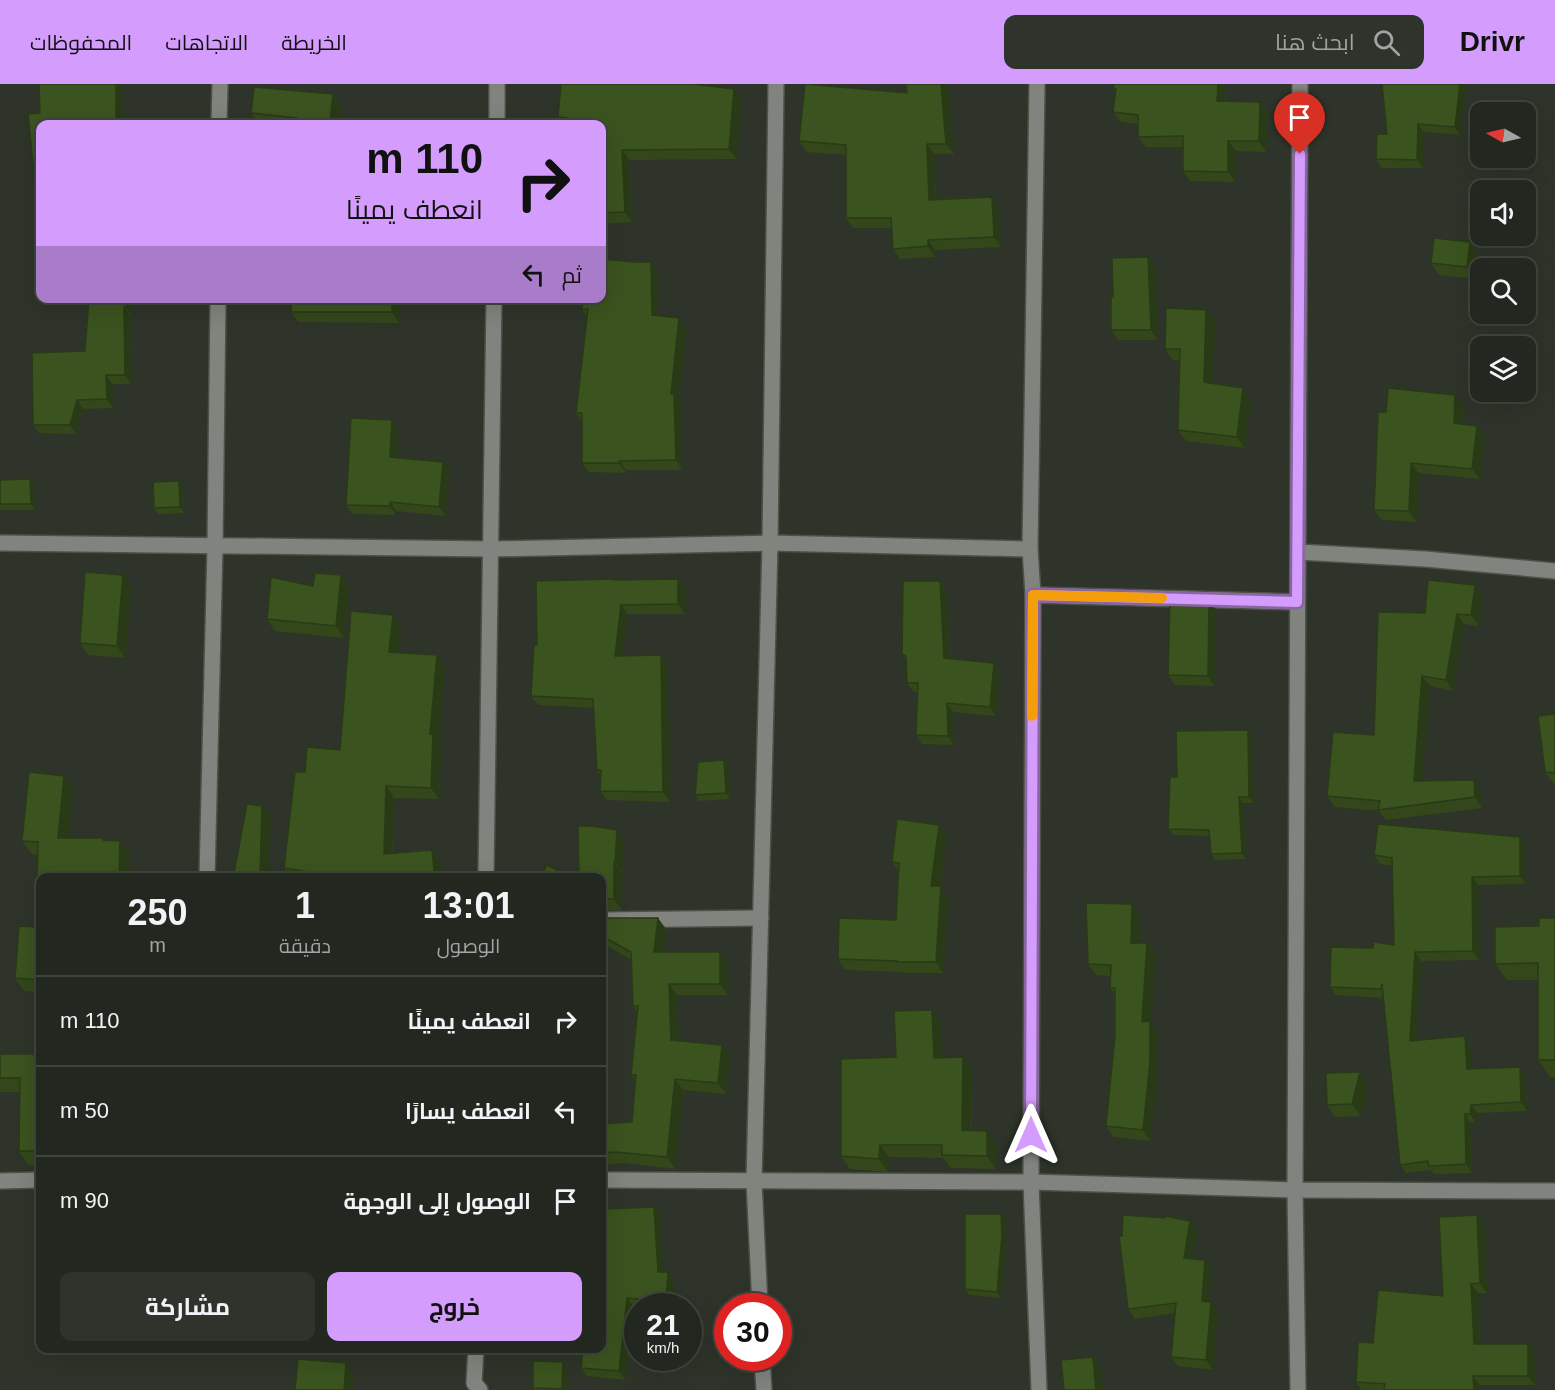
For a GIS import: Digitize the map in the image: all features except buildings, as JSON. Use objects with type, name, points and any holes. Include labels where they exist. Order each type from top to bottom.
[{"type":"street","points":[[219,120],[220,84]]},
{"type":"street","points":[[497,84],[497,120]]},
{"type":"street","points":[[759,1293],[754,1181],[770,543],[776,84]]},
{"type":"street","points":[[1037,84],[1030,549],[1033,595],[1031,1182],[1039,1390]]},
{"type":"street","points":[[1298,1390],[1295,1190],[1300,84]]},
{"type":"street","points":[[207,873],[218,303]]},
{"type":"street","points":[[486,873],[494,303]]},
{"type":"street","points":[[0,543],[491,549],[770,543],[1030,549]]},
{"type":"street","points":[[1298,552],[1425,559],[1555,571]]},
{"type":"street","points":[[1033,595],[1297,602]]},
{"type":"street","points":[[606,920],[760,918]]},
{"type":"street","points":[[0,1181],[36,1180]]},
{"type":"street","points":[[606,1180],[1031,1182],[1295,1190],[1555,1191]]},
{"type":"street","points":[[476,1353],[474,1383],[480,1390]]},
{"type":"street","points":[[763,1371],[764,1390]]},
{"type":"slow traffic","points":[[1032,716],[1033,595],[1162,598]]},
{"type":"route","points":[[1031,1135],[1033,595],[1297,602],[1300,154]]}]
